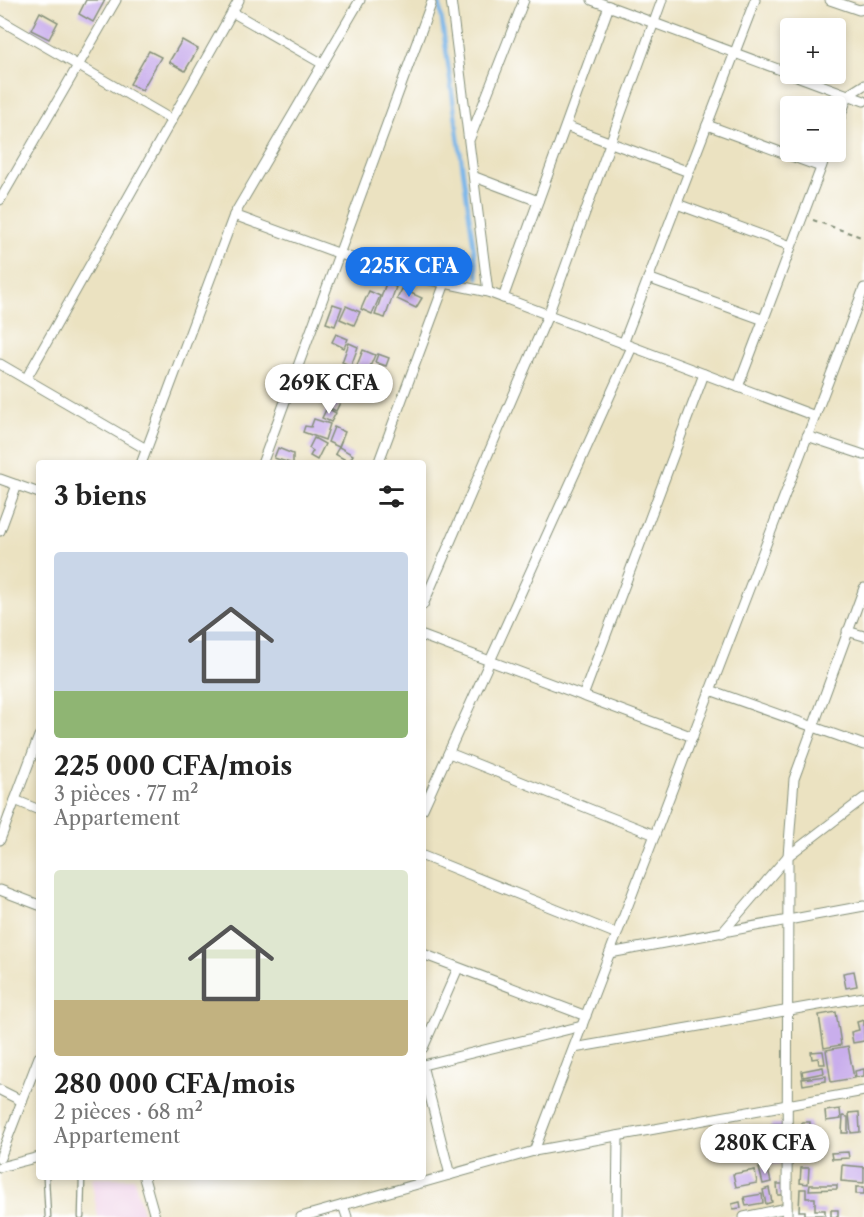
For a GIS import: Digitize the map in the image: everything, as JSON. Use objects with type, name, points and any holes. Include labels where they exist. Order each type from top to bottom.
[{"type":"street","points":[[0,200],[116,0]]},
{"type":"street","points":[[26,379],[239,0]]},
{"type":"street","points":[[142,460],[234,216],[360,0]]},
{"type":"street","points":[[451,0],[488,292]]},
{"type":"street","points":[[470,140],[524,0]]},
{"type":"street","points":[[592,0],[864,101]]},
{"type":"street","points":[[426,598],[548,315],[662,0]]},
{"type":"street","points":[[426,803],[627,345],[648,278],[755,0]]},
{"type":"street","points":[[830,0],[859,10],[864,9]]},
{"type":"street","points":[[263,460],[431,4]]},
{"type":"street","points":[[503,298],[609,6]]},
{"type":"street","points":[[232,12],[323,64]]},
{"type":"street","points":[[0,20],[172,120]]},
{"type":"street","points":[[846,101],[848,95],[864,85]]},
{"type":"street","points":[[707,125],[821,167]]},
{"type":"street","points":[[566,126],[689,172]]},
{"type":"street","points":[[738,387],[823,162]]},
{"type":"street","points":[[475,177],[538,201]]},
{"type":"street","points":[[677,204],[791,246]]},
{"type":"street","points":[[234,216],[387,271],[488,292],[815,416]]},
{"type":"street","points":[[648,278],[764,320]]},
{"type":"street","points":[[379,460],[445,283]]},
{"type":"street","points":[[534,1151],[864,288]]},
{"type":"street","points":[[0,364],[146,449]]},
{"type":"street","points":[[583,696],[704,374]]},
{"type":"street","points":[[807,436],[864,455]]},
{"type":"street","points":[[0,479],[36,493]]},
{"type":"street","points":[[0,531],[17,485]]},
{"type":"street","points":[[744,1217],[787,1213],[788,856],[794,779],[864,588]]},
{"type":"street","points":[[847,631],[864,636]]},
{"type":"street","points":[[426,637],[693,737]]},
{"type":"street","points":[[710,690],[864,745]]},
{"type":"street","points":[[0,840],[2,829],[36,744]]},
{"type":"street","points":[[449,753],[655,835]]},
{"type":"street","points":[[722,933],[788,856],[864,798]]},
{"type":"street","points":[[15,801],[36,809]]},
{"type":"street","points":[[426,857],[617,934]]},
{"type":"street","points":[[0,890],[36,904]]},
{"type":"street","points":[[610,953],[864,906]]},
{"type":"street","points":[[426,955],[584,1021]]},
{"type":"street","points":[[426,1041],[458,968]]},
{"type":"street","points":[[574,1048],[864,997]]},
{"type":"street","points":[[426,1066],[584,1021]]},
{"type":"street","points":[[0,1158],[36,1065]]},
{"type":"street","points":[[426,1079],[450,1175]]},
{"type":"street","points":[[0,1090],[22,1101]]},
{"type":"street","points":[[301,1217],[534,1151],[864,1091]]},
{"type":"street","points":[[617,1217],[618,1136]]},
{"type":"street","points":[[0,1167],[36,1158]]},
{"type":"street","points":[[145,1180],[155,1217]]},
{"type":"street","points":[[343,1205],[347,1217]]},
{"type":"lane","points":[[46,1180],[48,1217]]},
{"type":"lane","points":[[81,1217],[82,1180]]},
{"type":"path","points":[[802,216],[864,238]]},
{"type":"shaded area","points":[[91,1180],[135,1180],[144,1217],[98,1217]]},
{"type":"building","points":[[86,0],[105,0],[93,22],[79,14]]},
{"type":"building","points":[[40,12],[58,22],[49,39],[31,30]]},
{"type":"building","points":[[182,40],[198,49],[185,71],[169,62]]},
{"type":"building","points":[[149,51],[161,57],[142,90],[130,84]]},
{"type":"building","points":[[386,283],[396,287],[385,318],[375,315]]},
{"type":"building","points":[[402,289],[422,298],[416,308],[397,299]]},
{"type":"building","points":[[369,291],[380,296],[372,314],[361,309]]},
{"type":"building","points":[[333,304],[342,307],[335,326],[326,323]]},
{"type":"building","points":[[346,306],[360,312],[354,325],[340,319]]},
{"type":"building","points":[[336,334],[348,339],[344,348],[332,342]]},
{"type":"building","points":[[349,343],[358,347],[351,366],[342,362]]},
{"type":"building","points":[[363,350],[375,355],[363,383],[352,378]]},
{"type":"building","points":[[378,354],[389,358],[386,366],[375,362]]},
{"type":"building","points":[[338,386],[346,390],[336,411],[328,407]]},
{"type":"building","points":[[367,387],[379,392],[376,399],[365,394]]},
{"type":"building","points":[[327,408],[336,413],[331,422],[322,418]]},
{"type":"building","points":[[314,419],[330,424],[325,440],[303,432],[305,426],[311,427]]},
{"type":"building","points":[[334,427],[345,432],[339,447],[328,442]]},
{"type":"building","points":[[314,438],[325,444],[317,460],[310,456],[313,451],[309,448]]},
{"type":"building","points":[[339,447],[353,455],[350,460],[346,460],[335,454]]},
{"type":"building","points":[[278,448],[293,454],[293,460],[274,458]]},
{"type":"building","points":[[854,971],[857,986],[846,988],[843,973]]},
{"type":"building","points":[[836,1012],[841,1045],[824,1048],[819,1015]]},
{"type":"building","points":[[864,1020],[864,1041],[853,1043],[851,1032],[859,1030],[857,1022]]},
{"type":"building","points":[[848,1046],[854,1078],[831,1082],[826,1050]]},
{"type":"building","points":[[823,1051],[825,1064],[819,1064],[818,1058],[812,1059],[811,1052]]},
{"type":"building","points":[[823,1067],[824,1073],[803,1077],[802,1071]]},
{"type":"building","points":[[864,1069],[864,1076],[856,1077],[855,1071]]},
{"type":"building","points":[[826,1076],[826,1081],[803,1085],[802,1079]]},
{"type":"building","points":[[840,1109],[841,1119],[826,1121],[825,1111]]},
{"type":"building","points":[[859,1112],[860,1132],[851,1133],[849,1113]]},
{"type":"building","points":[[843,1116],[848,1117],[848,1133],[842,1133]]},
{"type":"building","points":[[802,1122],[810,1122],[810,1153],[801,1153]]},
{"type":"building","points":[[771,1124],[783,1124],[784,1164],[765,1164],[765,1157],[771,1157]]},
{"type":"building","points":[[764,1129],[768,1155],[756,1157],[753,1130]]},
{"type":"building","points":[[848,1152],[849,1158],[832,1159],[831,1153]]},
{"type":"building","points":[[842,1165],[864,1167],[864,1183],[841,1181]]},
{"type":"building","points":[[767,1166],[771,1182],[763,1184],[759,1168]]},
{"type":"building","points":[[801,1168],[809,1168],[808,1184],[800,1183]]},
{"type":"building","points":[[755,1170],[757,1183],[736,1187],[733,1174]]},
{"type":"building","points":[[777,1184],[784,1184],[785,1195],[778,1195]]},
{"type":"building","points":[[810,1185],[837,1185],[837,1189],[809,1190]]},
{"type":"building","points":[[856,1187],[864,1187],[864,1194],[856,1194]]},
{"type":"building","points":[[769,1188],[772,1202],[766,1204],[763,1190]]},
{"type":"building","points":[[800,1189],[806,1189],[806,1198],[815,1198],[815,1210],[825,1210],[825,1215],[805,1215],[805,1211],[799,1211]]},
{"type":"building","points":[[762,1194],[763,1203],[746,1206],[744,1197]]},
{"type":"building","points":[[740,1202],[741,1208],[733,1209],[732,1204]]},
{"type":"building","points":[[831,1210],[838,1210],[838,1217],[831,1217]]},
{"type":"waterway","points":[[439,0],[478,278]]}]
